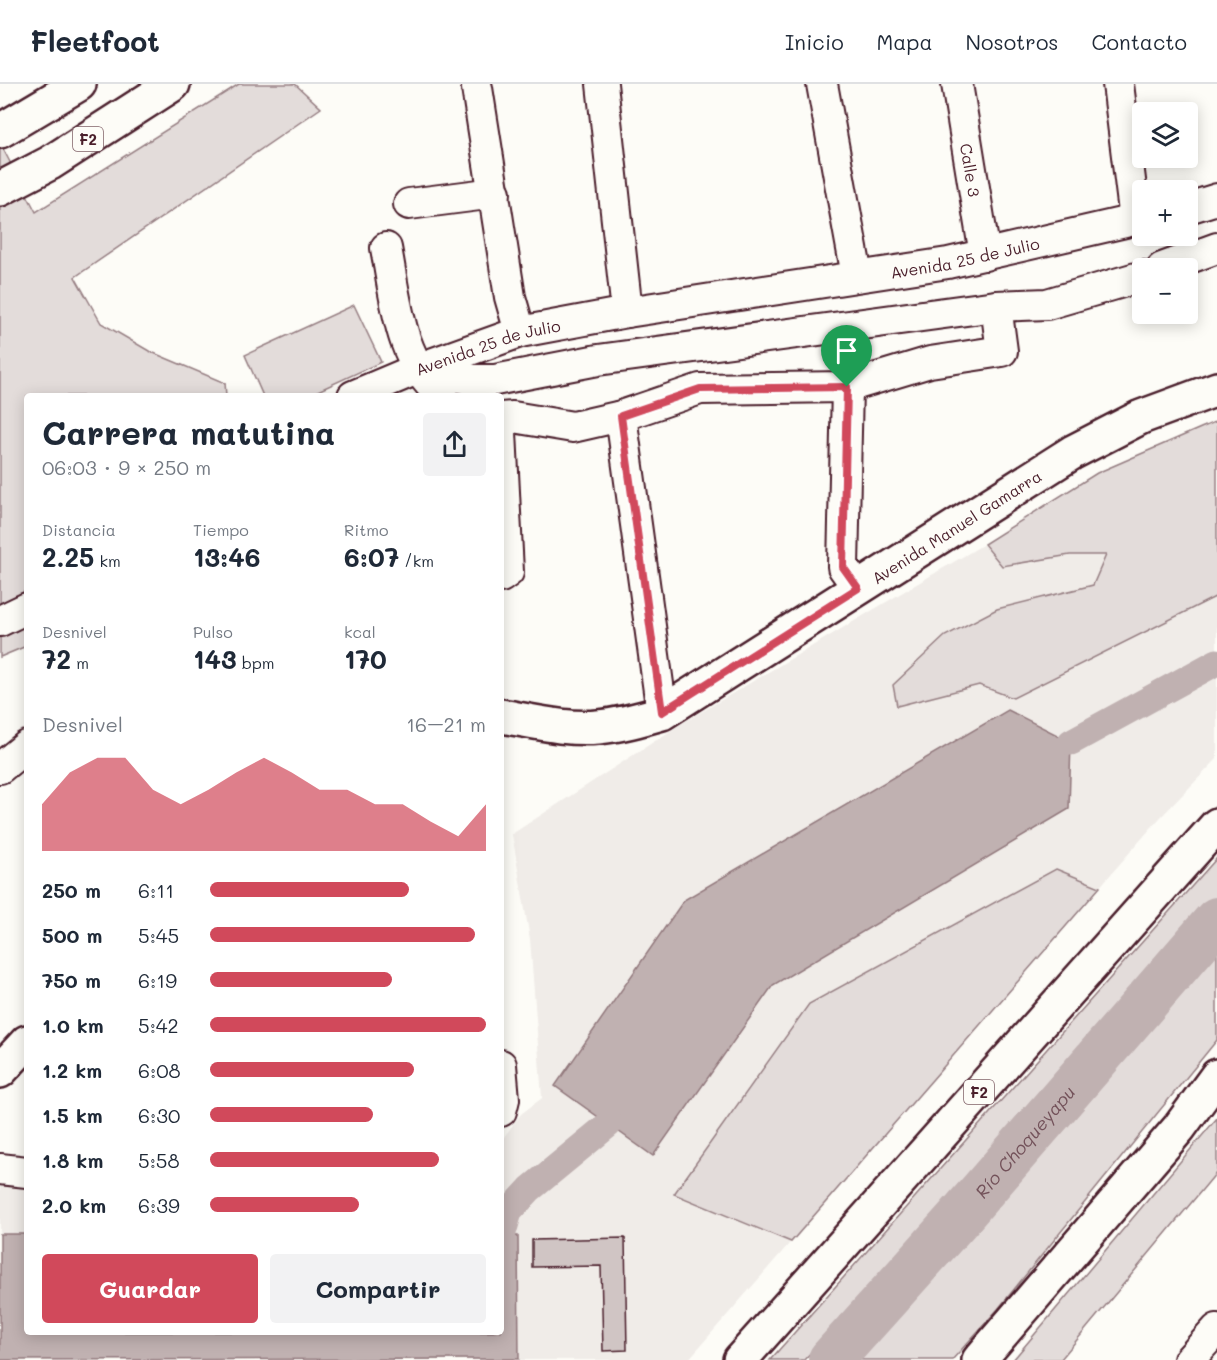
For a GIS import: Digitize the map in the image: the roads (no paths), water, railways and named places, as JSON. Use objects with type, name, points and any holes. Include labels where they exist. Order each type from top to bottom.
[{"type":"main road","points":[[0,131],[79,84]]},
{"type":"main road","name":"F2","points":[[0,189],[50,163],[173,84]]},
{"type":"main road","name":"Avenida Manuel Gamarra","points":[[504,716],[596,728],[625,724],[662,712],[1074,452],[1141,417],[1217,389]]},
{"type":"main road","name":"F2","points":[[740,1360],[1217,825]]},
{"type":"main road","points":[[0,1071],[24,1045]]},
{"type":"main road","points":[[979,1360],[1179,1128],[1217,1076]]},
{"type":"street","points":[[602,84],[627,312]]},
{"type":"street","points":[[822,84],[857,276]]},
{"type":"street","name":"Calle 3","points":[[957,84],[985,255]]},
{"type":"street","points":[[1118,84],[1133,180]]},
{"type":"street","points":[[477,88],[510,297],[520,332]]},
{"type":"street","points":[[409,204],[495,193]]},
{"type":"street","points":[[1198,205],[1217,199]]},
{"type":"street","name":"Avenida 25 de Julio","points":[[417,369],[520,332],[627,312],[948,263],[1132,221]]},
{"type":"street","points":[[386,248],[402,329],[417,369],[439,393]]},
{"type":"street","points":[[1190,258],[1217,248]]},
{"type":"street","name":"Avenida 25 de Julio","points":[[417,369],[474,380],[495,380],[598,360],[996,306],[1047,304],[1132,279]]},
{"type":"street","points":[[504,418],[513,417],[573,427],[621,416],[700,389],[847,387],[930,363],[1002,351],[996,306]]},
{"type":"street","points":[[360,393],[417,369]]},
{"type":"street","points":[[847,387],[843,567],[858,588]]},
{"type":"street","points":[[621,416],[662,712]]},
{"type":"street","points":[[504,492],[508,572],[504,575]]},
{"type":"street","points":[[0,621],[24,609]]},
{"type":"street","points":[[0,768],[24,748]]},
{"type":"street","points":[[0,1169],[24,1172]]},
{"type":"street","points":[[1189,1360],[1217,1329]]},
{"type":"waterway","points":[[1071,742],[1217,662]]},
{"type":"waterway","name":"Río Choqueyapu","points":[[831,1360],[956,1221],[1217,920]]},
{"type":"waterway","points":[[504,1229],[509,1212],[530,1189],[609,1124]]}]
